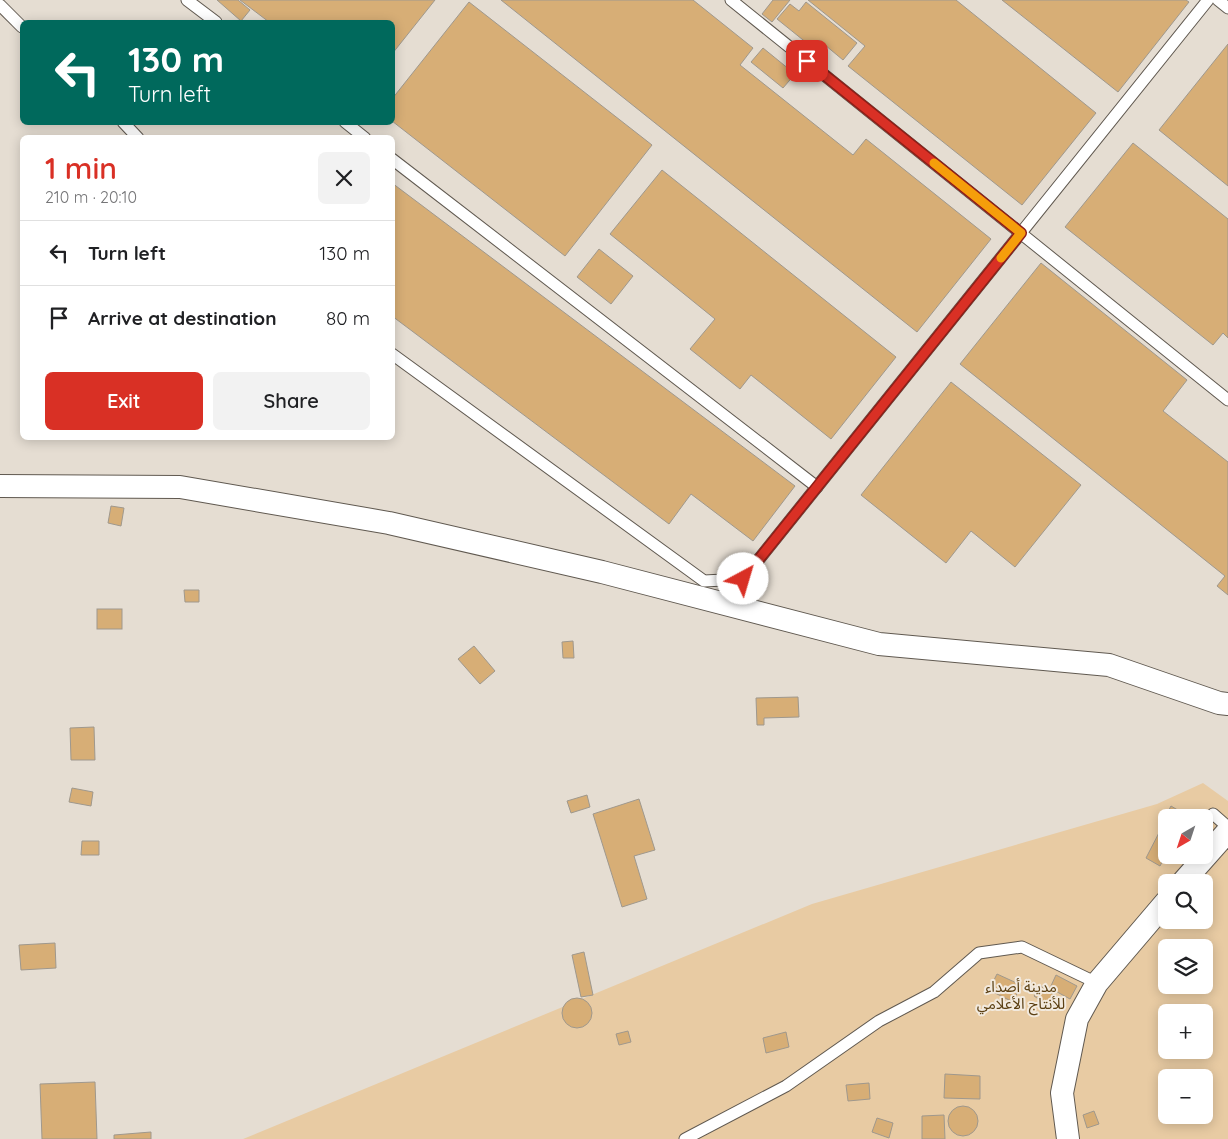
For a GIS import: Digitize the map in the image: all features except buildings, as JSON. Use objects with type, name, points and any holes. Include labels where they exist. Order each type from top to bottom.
[{"type":"street","points":[[0,486],[180,487],[351,517],[602,572],[879,644],[1109,665],[1219,703],[1228,704]]},
{"type":"street","points":[[1188,874],[1221,823]]},
{"type":"street","points":[[1068,1139],[1062,1093],[1077,1019],[1097,983],[1158,911]]},
{"type":"lane","points":[[187,0],[213,20]]},
{"type":"lane","points":[[731,0],[1228,400]]},
{"type":"lane","points":[[395,356],[704,581],[743,579],[1208,0]]},
{"type":"lane","points":[[1218,0],[1228,8]]},
{"type":"lane","points":[[0,5],[20,25]]},
{"type":"lane","points":[[126,125],[135,135]]},
{"type":"lane","points":[[349,125],[360,135]]},
{"type":"lane","points":[[395,161],[817,487]]},
{"type":"lane","points":[[1221,823],[1228,827]]},
{"type":"lane","points":[[685,1139],[786,1086],[879,1022],[934,992],[979,953],[1022,947],[1097,983]]},
{"type":"green space","name":"مدينة أصداء للأنتاج الأعلامي","points":[[1203,783],[1228,801],[1228,1139],[243,1139],[812,904],[1157,804]]},
{"type":"slow traffic","points":[[934,163],[1021,233],[1001,258]]},
{"type":"route","points":[[743,579],[1021,233],[807,61]]}]
